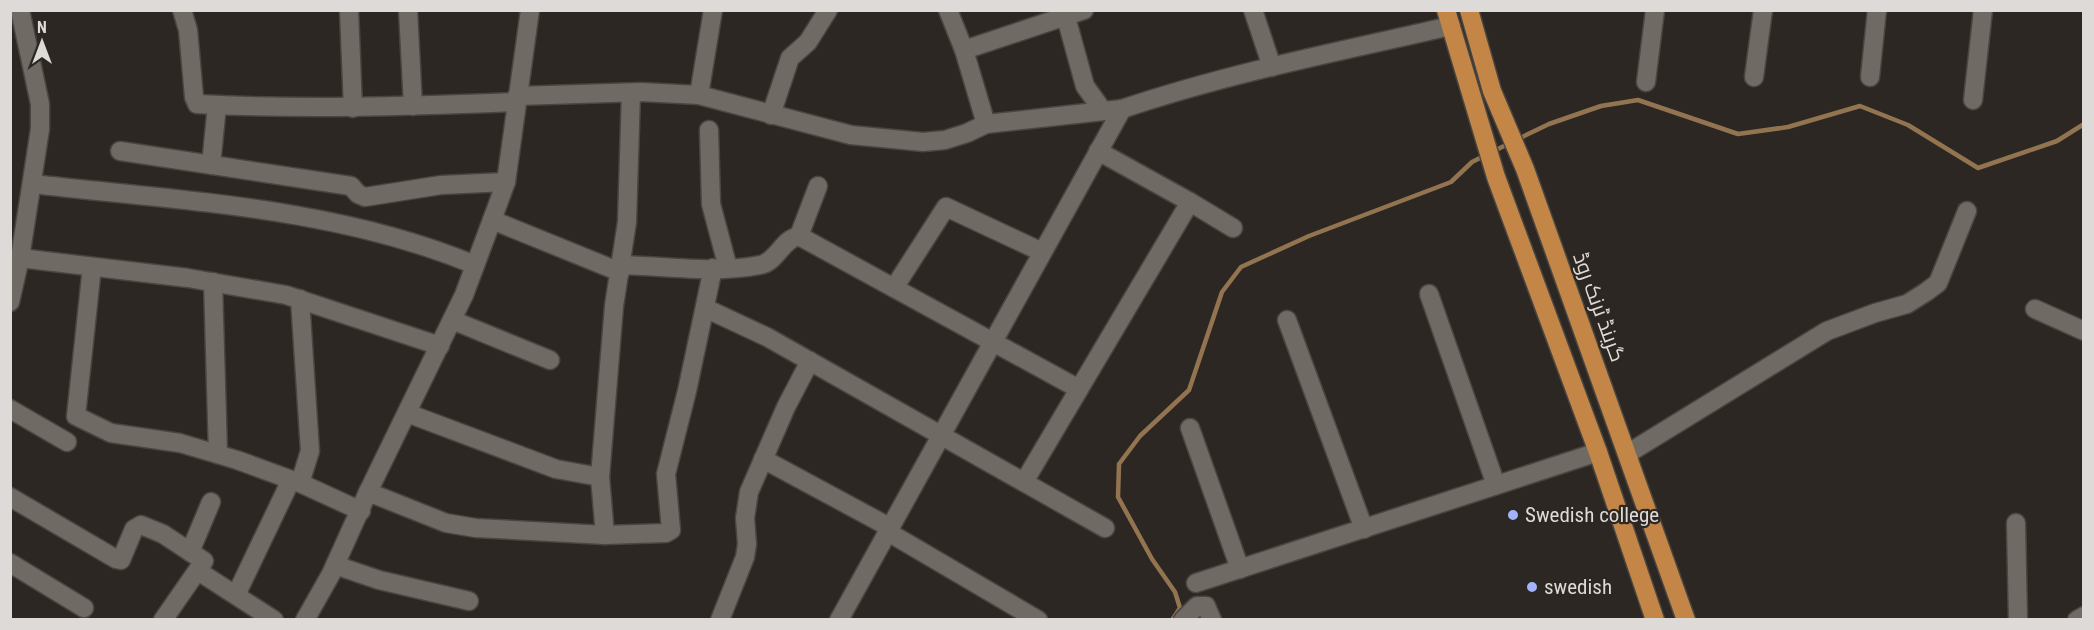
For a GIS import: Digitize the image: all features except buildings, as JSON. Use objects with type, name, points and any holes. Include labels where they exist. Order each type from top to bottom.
[{"type":"highway","name":"گرینڈ ٹرنک روڈ","points":[[1468,10],[1492,91],[1526,169],[1686,620]]},
{"type":"highway","points":[[1449,18],[1496,177],[1598,452],[1655,620]]},
{"type":"street","points":[[10,302],[33,184],[40,129],[39,104],[20,10]]},
{"type":"street","points":[[182,10],[188,30],[194,97],[197,104],[264,108],[353,108],[632,93],[699,95],[851,135],[922,142],[945,140],[967,134],[986,124],[1122,109],[1154,98],[1449,18]]},
{"type":"street","points":[[349,10],[353,108]]},
{"type":"street","points":[[408,10],[413,105]]},
{"type":"street","points":[[305,620],[335,565],[368,492],[440,346],[492,220],[506,182],[530,10]]},
{"type":"street","points":[[699,95],[713,10]]},
{"type":"street","points":[[771,115],[790,58],[808,42],[828,10]]},
{"type":"street","points":[[948,10],[964,50],[986,124]]},
{"type":"street","points":[[964,50],[1065,14],[1084,10]]},
{"type":"street","points":[[1253,10],[1272,67]]},
{"type":"street","points":[[1646,81],[1655,10]]},
{"type":"street","points":[[1754,77],[1763,10]]},
{"type":"street","points":[[1870,77],[1877,10]]},
{"type":"street","points":[[1973,100],[1983,10]]},
{"type":"street","points":[[1065,14],[1085,86],[1103,111]]},
{"type":"street","points":[[605,535],[600,477],[614,306],[627,222],[632,93]]},
{"type":"street","points":[[211,165],[217,105]]},
{"type":"street","points":[[839,620],[1122,109]]},
{"type":"street","points":[[368,492],[446,523],[476,528],[605,535],[666,533],[671,530],[666,474],[705,308],[720,268],[711,204],[709,130]]},
{"type":"street","points":[[120,151],[351,186],[358,194],[365,197],[441,185],[506,182]]},
{"type":"street","points":[[1098,151],[1233,228]]},
{"type":"street","points":[[33,184],[184,198],[347,226],[439,250],[475,265]]},
{"type":"street","points":[[492,220],[621,269],[763,265],[773,258],[789,240],[799,236],[818,186]]},
{"type":"street","points":[[1024,482],[1190,202]]},
{"type":"street","points":[[894,288],[946,207],[1042,252]]},
{"type":"street","points":[[1627,453],[1827,331],[1907,303],[1926,292],[1938,283],[1967,211]]},
{"type":"street","points":[[799,236],[1079,389]]},
{"type":"street","points":[[20,258],[213,282],[300,299],[440,346]]},
{"type":"street","points":[[92,267],[76,416],[111,433],[180,443],[218,454],[296,481],[361,511]]},
{"type":"street","points":[[213,282],[218,454]]},
{"type":"street","points":[[1429,294],[1497,485]]},
{"type":"street","points":[[236,595],[310,451],[300,299]]},
{"type":"street","points":[[705,308],[767,338],[1106,528]]},
{"type":"street","points":[[2034,309],[2084,331]]},
{"type":"street","points":[[452,320],[550,360]]},
{"type":"street","points":[[1287,320],[1364,529]]},
{"type":"street","points":[[720,620],[745,557],[747,544],[745,518],[749,492],[786,407],[810,362]]},
{"type":"street","points":[[10,409],[67,442]]},
{"type":"street","points":[[407,413],[556,469],[600,477]]},
{"type":"street","points":[[1190,428],[1240,569]]},
{"type":"street","points":[[1196,584],[1598,452]]},
{"type":"street","points":[[763,459],[889,530],[1038,620]]},
{"type":"street","points":[[10,497],[116,560],[121,560],[134,529],[141,525],[163,534],[204,561],[163,620]]},
{"type":"street","points":[[190,552],[211,501]]},
{"type":"street","points":[[2016,523],[2018,620]]},
{"type":"street","points":[[10,563],[84,608]]},
{"type":"street","points":[[335,565],[379,580],[469,601]]},
{"type":"street","points":[[198,571],[274,620]]},
{"type":"street","points":[[1183,620],[1197,606],[1206,606],[1212,620]]},
{"type":"street","points":[[2077,620],[2084,616]]},
{"type":"waterway","points":[[1516,140],[1549,124],[1601,106],[1638,100],[1738,134],[1788,127],[1860,106],[1908,125],[1978,168],[2057,141],[2084,124]]},
{"type":"waterway","points":[[1492,152],[1508,144]]},
{"type":"waterway","points":[[1172,620],[1180,608],[1175,592],[1152,559],[1118,497],[1119,464],[1140,436],[1189,390],[1222,292],[1241,267],[1309,236],[1451,182],[1472,162],[1484,156]]},
{"type":"place","name":"Swedish college","points":[[1513,515]]},
{"type":"place","name":"swedish","points":[[1532,587]]}]
